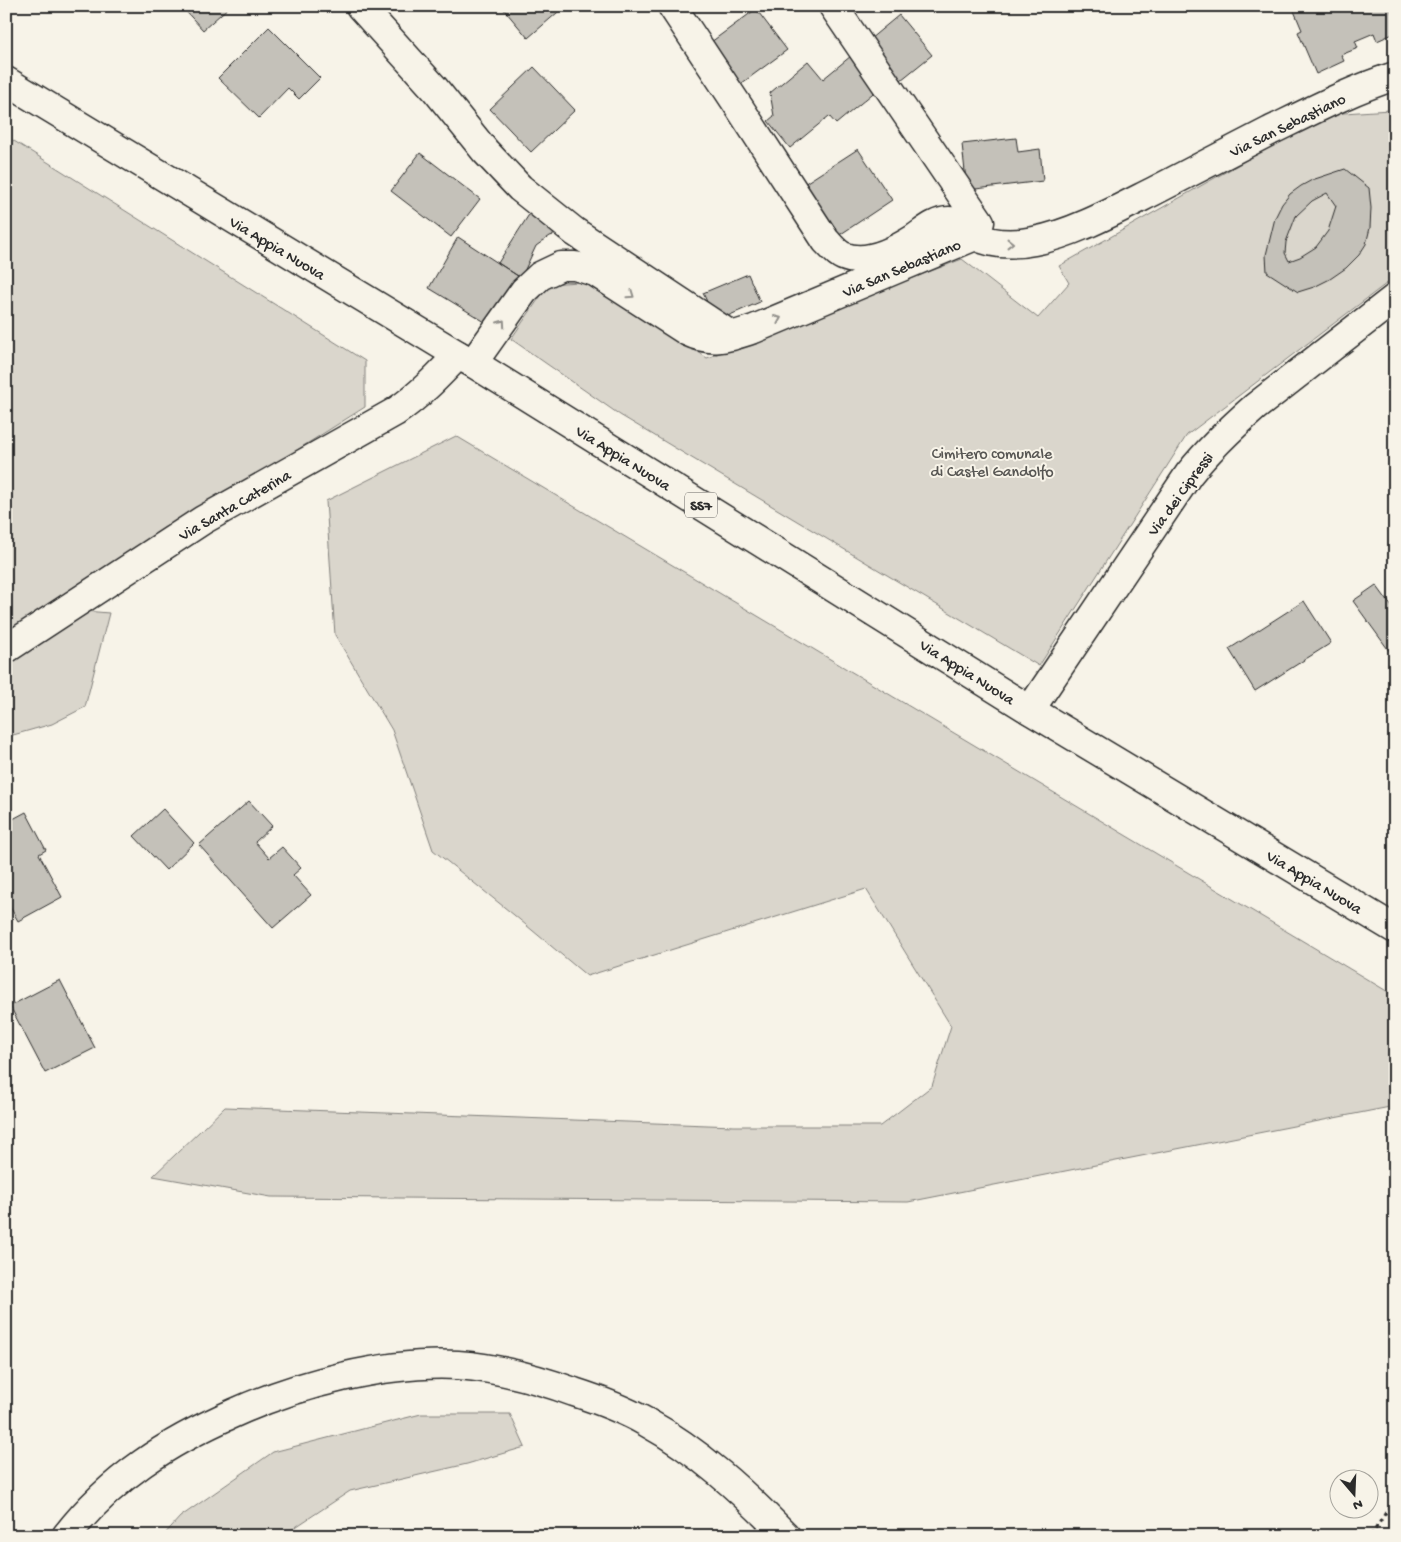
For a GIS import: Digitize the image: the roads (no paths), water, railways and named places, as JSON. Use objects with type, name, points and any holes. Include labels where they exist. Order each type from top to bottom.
[{"type":"street","points":[[360,6],[435,89],[485,151],[520,188],[576,232],[732,336]]},
{"type":"street","points":[[672,6],[826,241],[839,254],[850,258],[877,256],[907,243],[935,225],[950,221],[963,227],[975,236],[980,222],[833,6]]},
{"type":"street","name":"Via San Sebastiano","points":[[466,359],[532,282],[550,270],[561,266],[575,266],[595,272],[672,322],[699,337],[712,339],[732,336],[754,329],[975,236],[988,241],[1009,244],[1034,241],[1075,228],[1136,200],[1311,111],[1350,93],[1395,76]]},
{"type":"street","name":"Via Appia Nuova","points":[[6,81],[466,359],[1030,710],[1395,929]]},
{"type":"street","name":"Via dei Cipressi","points":[[1030,710],[1189,474],[1210,449],[1255,407],[1395,298]]},
{"type":"street","name":"Via Santa Caterina","points":[[6,649],[204,520],[396,412],[466,359]]},
{"type":"street","points":[[66,1536],[104,1494],[139,1465],[205,1426],[260,1402],[318,1384],[401,1367],[457,1365],[522,1376],[602,1401],[632,1414],[696,1454],[751,1500],[786,1536]]},
{"type":"park label","name":"Cimitero comunale di Castel Gandolfo","points":[[992,461]]}]
